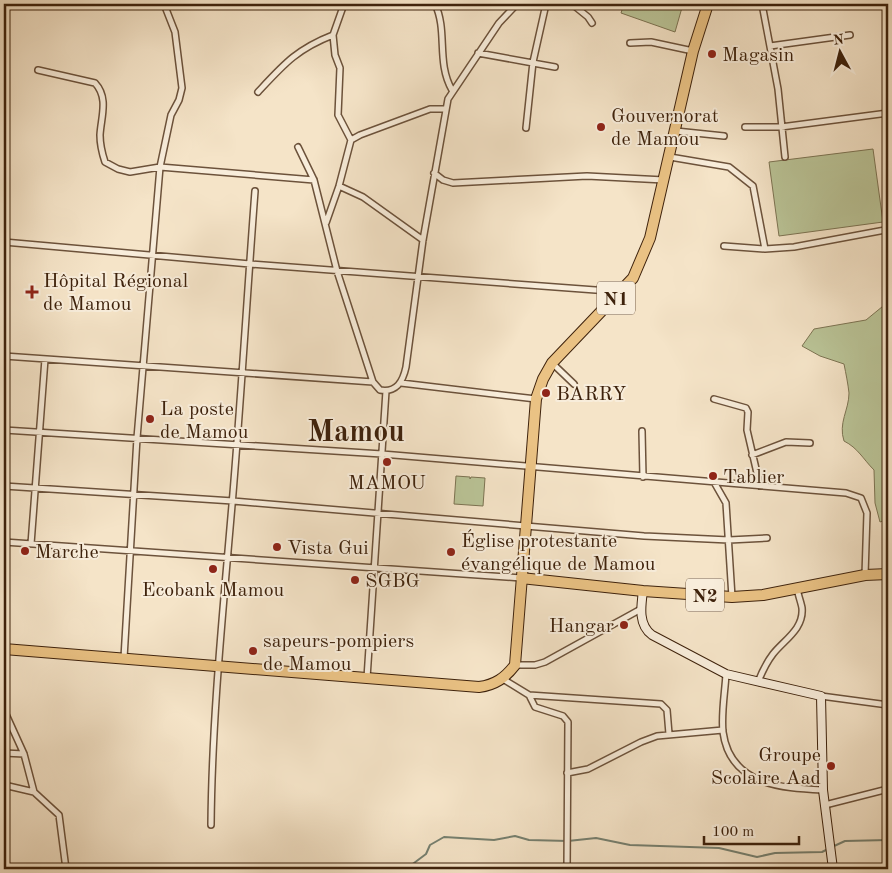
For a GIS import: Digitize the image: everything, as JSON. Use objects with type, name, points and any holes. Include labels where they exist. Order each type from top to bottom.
[{"type":"highway","name":"N1","points":[[515,665],[536,399],[543,379],[552,363],[620,294],[633,278],[650,238],[693,52],[708,4]]},
{"type":"highway","name":"N2","points":[[521,578],[643,591],[732,597],[763,595],[864,575],[888,574]]},
{"type":"highway","points":[[4,649],[479,687],[491,685],[502,679],[515,665]]},
{"type":"street","points":[[124,658],[137,438],[160,167],[171,116],[179,100],[182,88],[175,32],[164,4]]},
{"type":"street","points":[[326,224],[339,186],[351,140],[338,115],[340,68],[335,55],[333,35],[344,4]]},
{"type":"street","points":[[435,4],[439,21],[444,72],[452,90]]},
{"type":"street","points":[[298,147],[314,180],[337,271],[373,382],[380,390],[386,391],[397,387],[401,383],[406,367],[423,240],[445,108],[452,90],[516,4]]},
{"type":"street","points":[[526,128],[533,62],[546,4]]},
{"type":"street","points":[[572,4],[588,17],[592,24]]},
{"type":"street","points":[[778,4],[763,5],[778,89],[785,157]]},
{"type":"street","points":[[258,92],[292,56],[314,43],[333,35]]},
{"type":"street","points":[[770,46],[850,35]]},
{"type":"street","points":[[630,43],[651,42],[693,52]]},
{"type":"street","points":[[478,53],[555,67]]},
{"type":"street","points":[[38,70],[95,83],[101,90],[104,117],[100,133],[100,150],[105,162],[118,169],[130,172],[160,167],[314,180]]},
{"type":"street","points":[[351,140],[430,109],[445,108]]},
{"type":"street","points":[[745,128],[781,127],[888,113]]},
{"type":"street","points":[[676,131],[724,136]]},
{"type":"street","points":[[670,157],[729,166],[753,186],[765,249]]},
{"type":"street","points":[[434,172],[443,180],[453,183],[587,176],[664,180]]},
{"type":"street","points":[[339,186],[363,197],[423,240]]},
{"type":"street","points":[[211,825],[212,764],[218,666],[233,501],[255,192]]},
{"type":"street","points":[[724,246],[765,249],[794,247],[885,230]]},
{"type":"street","points":[[4,242],[250,264],[609,291],[620,294]]},
{"type":"street","points":[[4,356],[373,382]]},
{"type":"street","points":[[31,544],[45,359]]},
{"type":"street","points":[[552,363],[574,384]]},
{"type":"street","points":[[401,383],[536,399]]},
{"type":"street","points":[[367,678],[386,391]]},
{"type":"street","points":[[714,399],[746,408],[752,456],[760,486]]},
{"type":"street","points":[[4,430],[382,454],[531,468],[846,492],[861,498],[867,513],[864,575]]},
{"type":"street","points":[[642,431],[643,477]]},
{"type":"street","points":[[752,456],[786,442],[810,442]]},
{"type":"street","points":[[714,482],[726,503],[732,597]]},
{"type":"street","points":[[4,486],[233,501],[644,536],[729,540],[766,538]]},
{"type":"street","points":[[4,542],[521,578]]},
{"type":"street","points":[[758,682],[765,665],[774,652],[793,634],[800,618],[802,609],[797,588]]},
{"type":"street","points":[[643,591],[640,609],[645,628],[652,635],[726,674],[820,696],[888,705]]},
{"type":"street","points":[[515,665],[535,666],[545,662],[640,609]]},
{"type":"street","points":[[726,674],[723,730],[731,758],[750,775],[774,786],[823,790]]},
{"type":"street","points":[[502,679],[528,695],[535,706],[564,716],[568,722],[566,869]]},
{"type":"street","points":[[528,695],[661,704],[667,710],[669,734]]},
{"type":"street","points":[[820,696],[823,790],[833,869]]},
{"type":"street","points":[[4,710],[24,754],[34,792]]},
{"type":"street","points":[[567,773],[588,769],[641,742],[669,734],[723,730]]},
{"type":"street","points":[[4,753],[24,754]]},
{"type":"street","points":[[4,786],[34,792],[59,815],[66,867]]},
{"type":"street","points":[[826,809],[888,789]]},
{"type":"street","points":[[595,869],[617,869]]},
{"type":"green space","points":[[624,4],[683,4],[675,32],[621,13]]},
{"type":"green space","points":[[873,149],[883,222],[779,236],[769,162]]},
{"type":"green space","points":[[888,302],[888,519],[880,522],[875,503],[874,470],[857,450],[844,441],[842,434],[849,393],[844,364],[820,356],[802,346],[814,329],[866,320]]},
{"type":"green space","points":[[456,476],[470,477],[470,479],[471,477],[485,478],[483,506],[454,504]]},
{"type":"waterway","points":[[888,419],[888,452]]},
{"type":"waterway","points":[[406,869],[426,854],[430,845],[444,837],[494,840],[515,836],[529,840],[568,841],[596,838],[630,845],[719,848],[757,857],[775,853],[822,852],[828,849]]},
{"type":"waterway","points":[[832,847],[845,841],[888,840]]},
{"type":"waterway","points":[[356,869],[368,865],[376,869]]},
{"type":"place","name":"Magasin","points":[[712,54]]},
{"type":"place","name":"Gouvernorat de Mamou","points":[[601,127]]},
{"type":"place","name":"Hôpital Régional de Mamou","points":[[32,292]]},
{"type":"place","name":"BARRY","points":[[546,393]]},
{"type":"place","name":"La poste de Mamou","points":[[150,419]]},
{"type":"place","name":"MAMOU","points":[[387,462]]},
{"type":"place","name":"Tablier","points":[[713,476]]},
{"type":"place","name":"Vista Gui","points":[[277,547]]},
{"type":"place","name":"Marche","points":[[25,551]]},
{"type":"place","name":"Église protestante évangélique de Mamou","points":[[451,552]]},
{"type":"place","name":"Ecobank Mamou","points":[[213,569]]},
{"type":"place","name":"SGBG","points":[[355,580]]},
{"type":"place","name":"Hangar","points":[[624,625]]},
{"type":"place","name":"sapeurs-pompiers de Mamou","points":[[253,651]]},
{"type":"place","name":"Groupe Scolaire Aad","points":[[831,766]]},
{"type":"district","name":"Mamou","points":[[356,431]]}]
